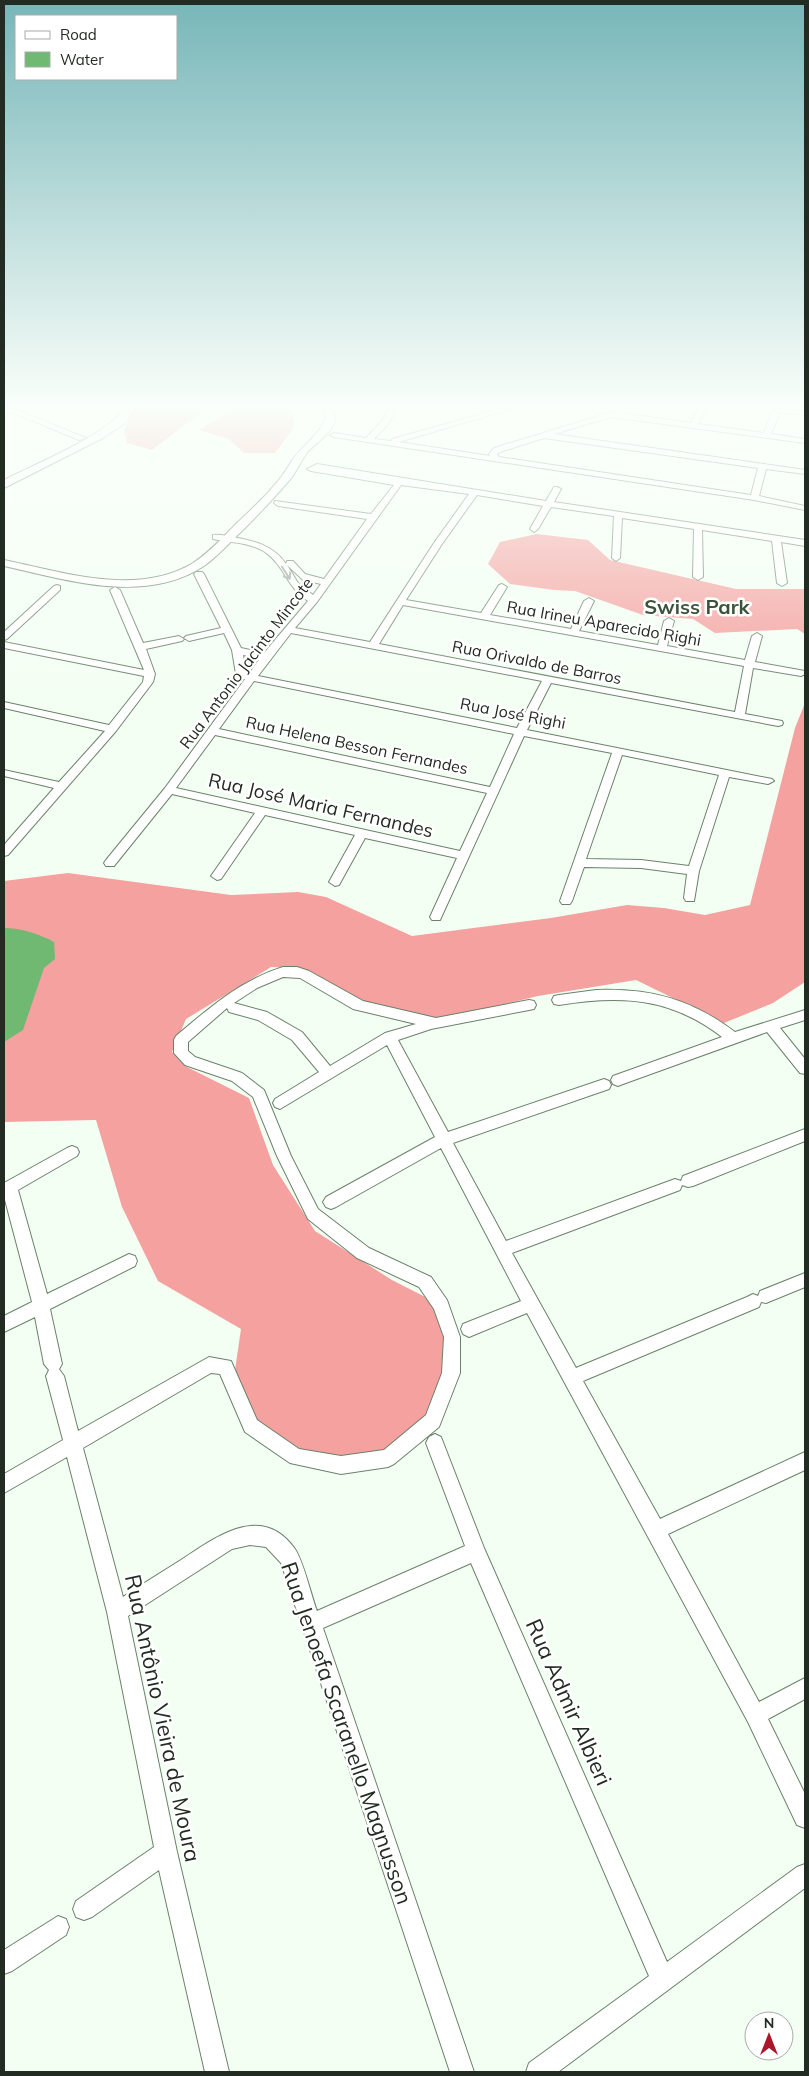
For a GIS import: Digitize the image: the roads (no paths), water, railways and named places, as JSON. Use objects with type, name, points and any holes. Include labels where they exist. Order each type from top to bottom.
[{"type":"street","points":[[4,563],[107,582],[141,582],[176,574],[194,567],[210,556],[249,506]]},
{"type":"street","points":[[4,557],[93,574],[131,576],[173,568],[189,560],[225,535],[255,506]]},
{"type":"street","points":[[302,506],[372,517]]},
{"type":"street","name":"Rua Antonio Jacinto Mincote","points":[[110,863],[213,731],[259,666],[314,600],[372,517],[382,506]]},
{"type":"street","points":[[373,645],[438,543],[465,506]]},
{"type":"street","points":[[534,529],[547,506]]},
{"type":"street","points":[[567,506],[805,543]]},
{"type":"street","points":[[616,558],[618,514]]},
{"type":"street","points":[[698,526],[698,576]]},
{"type":"street","points":[[225,535],[266,541],[284,553],[300,576],[306,579],[327,582]]},
{"type":"street","points":[[225,535],[260,546],[275,555],[302,594],[314,600]]},
{"type":"street","points":[[776,539],[782,583]]},
{"type":"street","points":[[198,574],[228,629],[237,650],[241,674],[251,678]]},
{"type":"street","points":[[484,616],[502,587]]},
{"type":"street","points":[[4,637],[57,588]]},
{"type":"street","points":[[4,851],[112,728],[143,690],[150,674],[115,590]]},
{"type":"street","name":"Rua Irineu Aparecido Righi","points":[[402,602],[801,673]]},
{"type":"street","points":[[574,632],[589,602]]},
{"type":"street","points":[[662,648],[669,621]]},
{"type":"street","points":[[117,668],[134,663],[142,651],[228,629]]},
{"type":"street","name":"Rua Orivaldo de Barros","points":[[290,630],[778,723]]},
{"type":"street","points":[[740,715],[748,664],[757,636]]},
{"type":"street","points":[[4,645],[150,674]]},
{"type":"street","points":[[237,650],[249,654],[267,656]]},
{"type":"street","points":[[240,662],[259,666]]},
{"type":"street","name":"Rua José Righi","points":[[251,678],[768,781]]},
{"type":"street","points":[[436,916],[521,732],[548,679]]},
{"type":"street","points":[[4,705],[112,728]]},
{"type":"street","name":"Rua Helena Besson Fernandes","points":[[213,731],[494,792]]},
{"type":"street","points":[[566,901],[618,751]]},
{"type":"street","points":[[4,773],[61,786]]},
{"type":"street","points":[[690,898],[693,871],[725,773]]},
{"type":"street","name":"Rua José Maria Fernandes","points":[[168,790],[464,856]]},
{"type":"street","points":[[217,876],[262,811]]},
{"type":"street","points":[[335,882],[362,833]]},
{"type":"street","points":[[580,863],[642,864],[693,871]]},
{"type":"street","points":[[4,1484],[209,1365],[225,1367],[251,1426],[296,1457],[342,1465],[388,1458],[433,1421],[451,1372],[452,1337],[441,1305],[425,1282],[363,1253],[313,1214],[284,1156],[260,1094],[237,1077],[190,1061],[181,1053],[181,1040],[228,999],[273,974],[286,971],[298,973],[358,1005],[436,1023]]},
{"type":"street","points":[[559,1000],[588,994],[614,993],[662,1000],[704,1017],[733,1038]]},
{"type":"street","points":[[280,1103],[390,1037],[436,1023],[529,1005]]},
{"type":"street","points":[[234,1008],[262,1016],[297,1036],[328,1074]]},
{"type":"street","points":[[618,1080],[733,1038],[805,1015]]},
{"type":"street","points":[[771,1027],[805,1069]]},
{"type":"street","points":[[390,1037],[531,1304],[656,1530],[755,1715],[805,1820]]},
{"type":"street","points":[[332,1202],[443,1140],[604,1085]]},
{"type":"street","points":[[503,1249],[805,1135]]},
{"type":"street","points":[[7,1189],[72,1152]]},
{"type":"street","name":"Rua Antônio Vieira de Moura","points":[[7,1189],[41,1304],[72,1446],[117,1612],[166,1852],[217,2072]]},
{"type":"street","points":[[4,1324],[129,1261]]},
{"type":"street","points":[[571,1378],[805,1280]]},
{"type":"street","points":[[470,1329],[531,1304]]},
{"type":"street","name":"Rua Admir Albieri","points":[[435,1443],[476,1551],[663,1980]]},
{"type":"street","points":[[656,1530],[805,1461]]},
{"type":"street","name":"Rua Jenoefa Scaranello Magnusson","points":[[117,1612],[227,1541],[243,1535],[260,1536],[274,1540],[289,1557],[462,2072]]},
{"type":"street","points":[[312,1623],[476,1551]]},
{"type":"street","points":[[755,1715],[805,1688]]},
{"type":"street","points":[[84,1909],[166,1852]]},
{"type":"street","points":[[538,2072],[805,1875]]},
{"type":"street","points":[[4,1963],[58,1927]]},
{"type":"water","points":[[4,928],[30,932],[54,942],[55,959],[44,968],[23,1030],[4,1042]]},
{"type":"district","name":"Swiss Park","points":[[697,606]]}]
